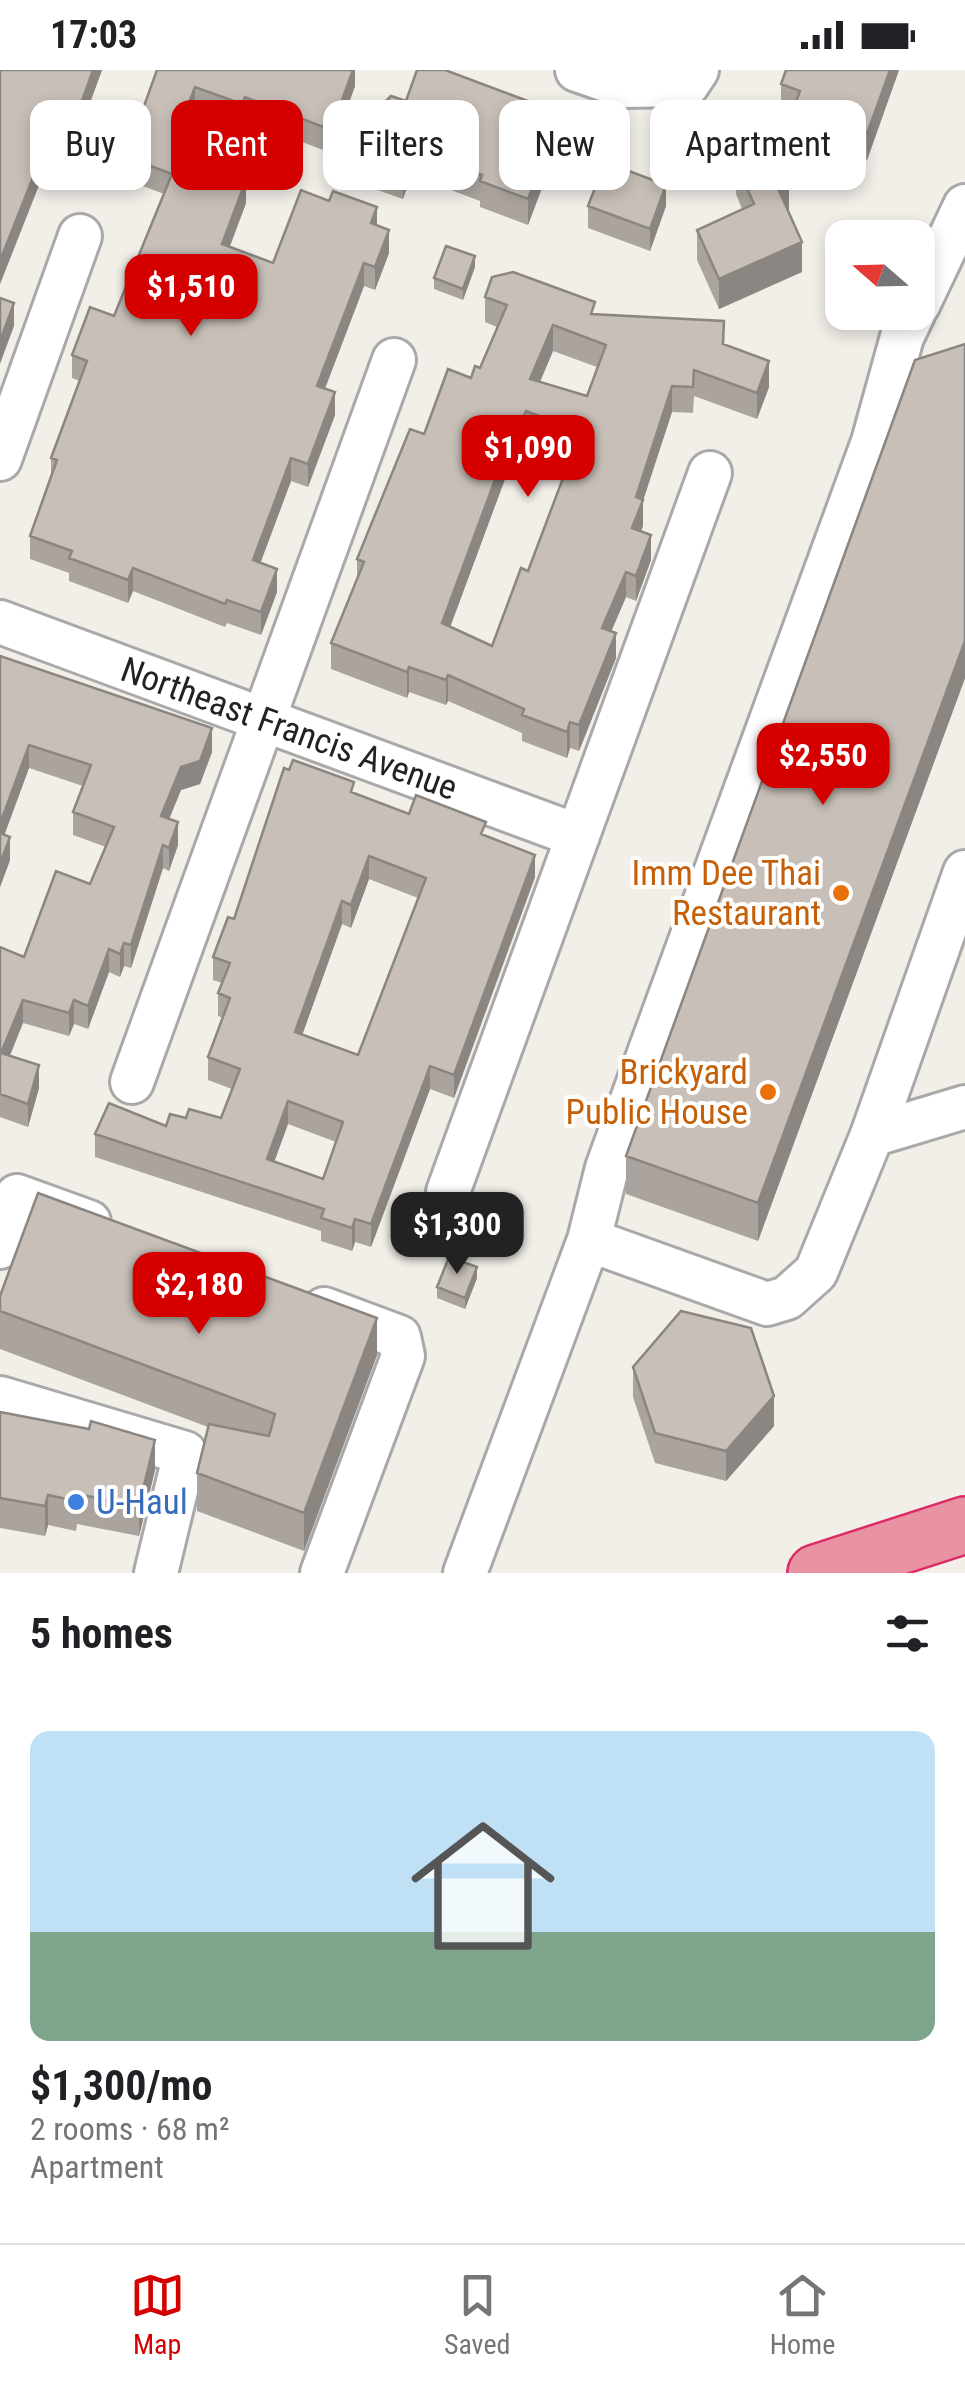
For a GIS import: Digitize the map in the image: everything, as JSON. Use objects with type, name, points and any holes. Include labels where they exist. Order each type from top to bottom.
[{"type":"highway","points":[[816,1573],[965,1525]]},
{"type":"street","points":[[577,70],[622,86],[687,85],[697,70]]},
{"type":"street","points":[[935,269],[965,206]]},
{"type":"street","points":[[0,459],[80,236]]},
{"type":"street","points":[[465,1573],[588,1240],[607,1168],[873,442],[905,330]]},
{"type":"street","points":[[132,1082],[394,360]]},
{"type":"street","points":[[448,1192],[710,473]]},
{"type":"street","name":"Northeast Francis Avenue","points":[[0,622],[578,836]]},
{"type":"street","points":[[588,1240],[767,1304],[787,1298],[816,1272],[872,1135],[965,872]]},
{"type":"street","points":[[872,1135],[965,1108]]},
{"type":"street","points":[[0,1246],[17,1196],[126,1236]]},
{"type":"street","points":[[290,1296],[400,1337],[403,1356],[322,1573]]},
{"type":"street","points":[[0,1398],[185,1453],[156,1573]]},
{"type":"building","points":[[0,70],[93,70],[82,100],[30,100],[30,185],[0,261]]},
{"type":"building","points":[[157,70],[353,70],[342,100],[323,100],[323,127],[303,119],[303,100],[231,100],[195,87],[190,100],[171,100],[171,174],[151,166],[151,100],[146,100]]},
{"type":"building","points":[[417,70],[445,70],[525,100],[499,100],[499,188],[480,181],[479,100],[406,100]]},
{"type":"building","points":[[786,70],[890,70],[867,134],[866,100],[797,100],[800,91],[781,84]]},
{"type":"building","points":[[630,171],[650,179],[650,190],[664,190],[650,229],[588,206],[594,190],[630,190]]},
{"type":"building","points":[[171,176],[171,190],[242,190],[222,244],[273,263],[301,190],[329,201],[333,191],[377,207],[371,223],[389,230],[375,267],[364,263],[317,386],[335,392],[308,464],[291,458],[253,560],[277,569],[261,612],[227,600],[225,604],[133,568],[128,580],[69,558],[72,551],[30,536],[57,460],[51,458],[87,361],[72,355],[90,307],[114,316]]},
{"type":"building","points":[[504,190],[531,190],[528,199]]},
{"type":"building","points":[[748,190],[779,190],[802,242],[719,279],[697,230],[754,204]]},
{"type":"building","points":[[446,246],[475,256],[463,289],[434,278]]},
{"type":"building","points":[[513,272],[595,302],[591,314],[724,321],[723,344],[769,361],[757,393],[694,370],[693,387],[672,386],[636,497],[643,500],[632,528],[651,535],[636,576],[626,572],[602,628],[616,633],[579,725],[570,722],[567,732],[522,715],[524,709],[448,675],[446,680],[409,667],[407,672],[331,643],[364,562],[357,559],[410,429],[424,434],[448,369],[471,378],[475,366],[480,368],[507,305],[485,297],[492,277]],"holes":[[[553,325],[606,345],[587,396],[530,379]],[[526,411],[573,429],[567,446],[574,449],[528,571],[521,568],[492,646],[442,623],[515,426],[519,428]]]},
{"type":"building","points":[[0,298],[14,303],[0,341]]},
{"type":"building","points":[[965,344],[965,641],[758,1203],[626,1156],[915,360]]},
{"type":"building","points":[[0,656],[212,728],[200,761],[181,767],[161,816],[178,822],[169,848],[163,845],[131,945],[124,943],[120,954],[109,949],[88,1006],[74,1000],[69,1013],[23,1000],[1,1053],[39,1065],[28,1104],[0,1094],[0,947],[24,957],[56,871],[90,884],[114,827],[73,812],[91,765],[29,745],[0,824]]},
{"type":"building","points":[[293,760],[354,782],[351,792],[409,814],[416,795],[486,822],[481,834],[535,855],[454,1075],[430,1066],[371,1224],[355,1219],[352,1228],[321,1218],[324,1209],[95,1134],[109,1103],[166,1126],[170,1114],[186,1118],[189,1109],[221,1118],[240,1069],[208,1057],[230,998],[218,993],[230,963],[213,957],[228,917],[234,919],[284,768],[289,770]],"holes":[[[369,856],[426,878],[358,1055],[295,1032],[342,901],[351,905]],[[288,1101],[343,1122],[323,1179],[267,1159]]]},
{"type":"building","points":[[0,833],[10,837],[0,864]]},
{"type":"building","points":[[38,1193],[377,1318],[304,1513],[197,1473],[209,1424],[269,1436],[275,1414],[0,1311],[0,1296]]},
{"type":"building","points":[[449,1257],[477,1267],[465,1298],[437,1287]]},
{"type":"building","points":[[681,1311],[751,1328],[774,1396],[726,1451],[655,1433],[633,1367]]},
{"type":"building","points":[[0,1412],[89,1429],[91,1421],[155,1440],[139,1506],[77,1494],[76,1501],[48,1495],[45,1506],[0,1498]]},
{"type":"place","name":"Imm Dee Thai Restaurant","points":[[841,893]]},
{"type":"place","name":"Brickyard Public House","points":[[768,1092]]},
{"type":"place","name":"U-Haul","points":[[76,1502]]}]
